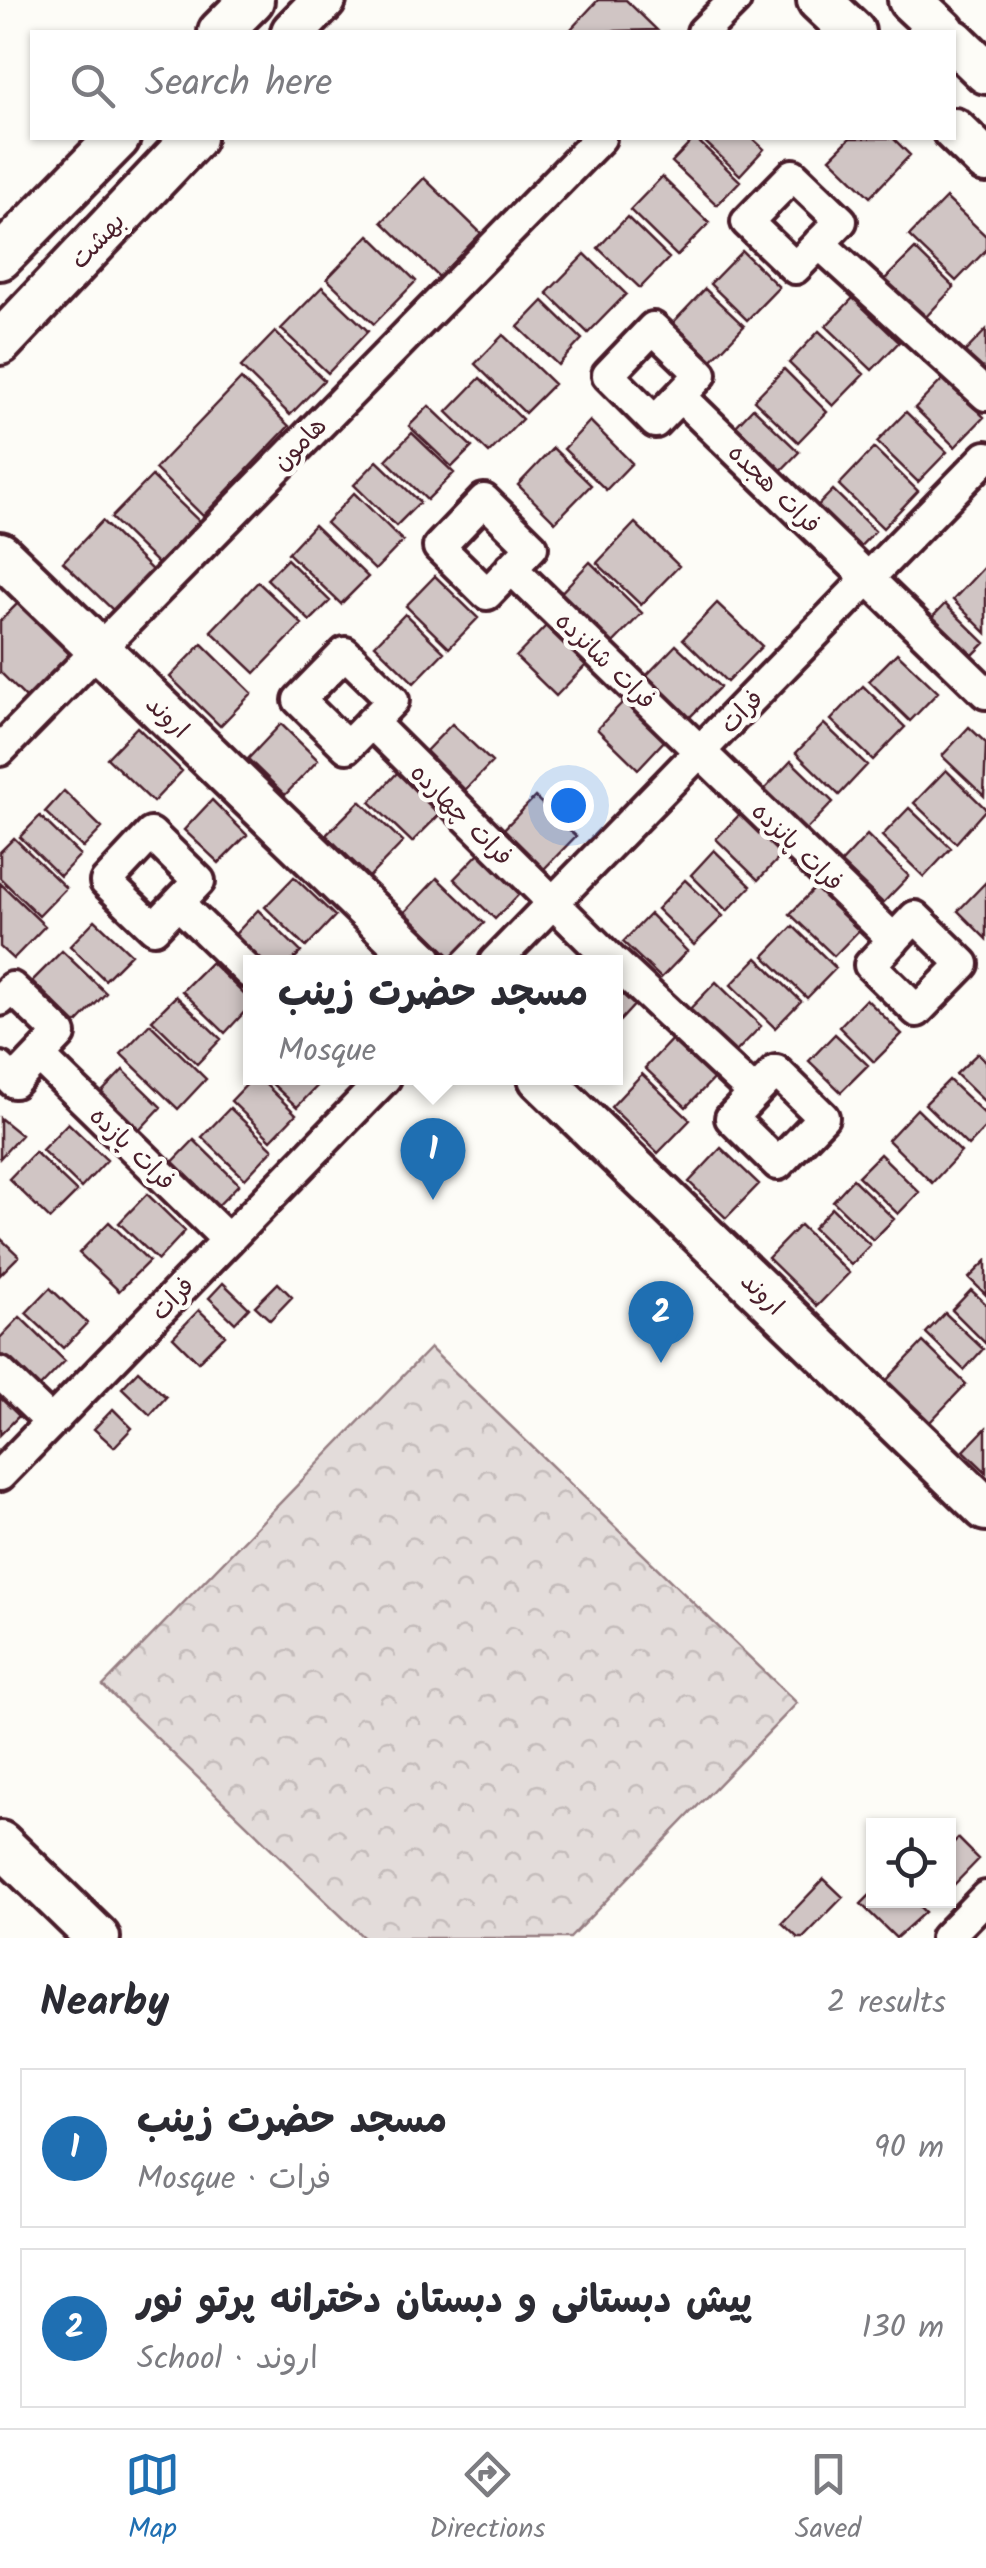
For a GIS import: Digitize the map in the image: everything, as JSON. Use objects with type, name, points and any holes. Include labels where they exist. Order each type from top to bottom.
[{"type":"street","points":[[222,30],[252,0]]},
{"type":"street","points":[[295,30],[324,0]]},
{"type":"street","points":[[705,30],[735,0]]},
{"type":"street","points":[[819,0],[850,30]]},
{"type":"street","points":[[910,0],[942,30]]},
{"type":"street","points":[[956,43],[986,72]]},
{"type":"street","points":[[956,132],[986,161]]},
{"type":"street","points":[[0,258],[116,140]]},
{"type":"street","name":"بهشت","points":[[0,344],[192,140]]},
{"type":"street","name":"هامون","points":[[0,750],[598,140]]},
{"type":"street","points":[[820,243],[986,395]]},
{"type":"street","name":"فرات هجده","points":[[680,396],[986,693]]},
{"type":"street","name":"فرات","points":[[502,955],[986,457]]},
{"type":"street","name":"اروند","points":[[0,554],[415,955]]},
{"type":"street","name":"فرات شانزده","points":[[511,568],[701,752]]},
{"type":"street","name":"فرات چهارده","points":[[372,722],[605,955]]},
{"type":"street","name":"فرات پانزده","points":[[701,752],[894,940]]},
{"type":"street","points":[[178,903],[243,966]]},
{"type":"street","name":"فرات چهارده","points":[[623,972],[754,1093]]},
{"type":"street","points":[[0,1000],[12,988],[60,1034],[14,1082],[0,1068]]},
{"type":"street","name":"فرات یازده","points":[[39,1056],[228,1240]]},
{"type":"street","name":"فرات","points":[[0,1475],[228,1240],[369,1085]]},
{"type":"street","name":"اروند","points":[[547,1085],[986,1509]]},
{"type":"street","points":[[0,1373],[51,1422]]},
{"type":"street","points":[[0,1843],[98,1938]]},
{"type":"street","points":[[946,1938],[986,1897]]},
{"type":"green space","points":[[430,1348],[797,1703],[570,1938],[364,1938],[103,1686]]},
{"type":"building","points":[[598,0],[626,0],[657,30],[572,30]]},
{"type":"building","points":[[697,140],[740,181],[717,205],[672,162]]},
{"type":"building","points":[[703,140],[754,140],[764,149],[740,175]]},
{"type":"building","points":[[848,140],[895,140],[910,155],[870,197],[830,158]]},
{"type":"building","points":[[662,177],[709,223],[677,256],[630,210]]},
{"type":"building","points":[[424,178],[481,233],[439,277],[382,222]]},
{"type":"building","points":[[946,198],[986,236],[986,250],[956,281],[909,236]]},
{"type":"building","points":[[627,217],[669,258],[640,288],[598,248]]},
{"type":"building","points":[[369,235],[416,281],[374,324],[327,279]]},
{"type":"building","points":[[915,249],[954,287],[924,319],[884,280]]},
{"type":"building","points":[[742,251],[779,287],[747,320],[710,284]]},
{"type":"building","points":[[585,254],[626,294],[588,333],[547,293]]},
{"type":"building","points":[[322,287],[368,331],[328,373],[281,329]]},
{"type":"building","points":[[705,289],[744,326],[708,364],[669,327]]},
{"type":"building","points":[[853,298],[899,342],[872,370],[826,326]]},
{"type":"building","points":[[543,301],[582,339],[558,365],[518,327]]},
{"type":"building","points":[[986,330],[986,384],[959,358]]},
{"type":"building","points":[[819,331],[864,374],[833,406],[789,363]]},
{"type":"building","points":[[275,332],[324,380],[290,415],[241,367]]},
{"type":"building","points":[[503,335],[554,384],[525,413],[475,364]]},
{"type":"building","points":[[784,369],[827,412],[798,442],[754,400]]},
{"type":"building","points":[[480,378],[522,419],[489,453],[447,412]]},
{"type":"building","points":[[944,378],[984,417],[955,447],[915,408]]},
{"type":"building","points":[[241,379],[289,426],[203,516],[155,469]]},
{"type":"building","points":[[429,406],[472,447],[452,467],[409,426]]},
{"type":"building","points":[[753,408],[799,452],[766,486],[721,442]]},
{"type":"building","points":[[906,412],[947,452],[918,482],[877,442]]},
{"type":"building","points":[[590,421],[632,463],[606,490],[564,449]]},
{"type":"building","points":[[412,433],[454,473],[427,500],[386,460]]},
{"type":"building","points":[[553,448],[591,485],[555,522],[518,485]]},
{"type":"building","points":[[874,448],[918,491],[883,528],[839,485]]},
{"type":"building","points":[[377,461],[420,502],[396,526],[354,485]]},
{"type":"building","points":[[152,476],[199,521],[158,564],[111,518]]},
{"type":"building","points":[[833,490],[875,531],[845,562],[803,521]]},
{"type":"building","points":[[354,493],[403,541],[375,570],[326,523]]},
{"type":"building","points":[[102,521],[154,572],[115,612],[63,562]]},
{"type":"building","points":[[635,523],[679,566],[641,605],[597,563]]},
{"type":"building","points":[[314,525],[368,577],[341,604],[288,553]]},
{"type":"building","points":[[287,559],[330,601],[310,621],[267,579]]},
{"type":"building","points":[[590,562],[642,613],[609,647],[557,597]]},
{"type":"building","points":[[986,567],[986,633],[953,600]]},
{"type":"building","points":[[435,576],[478,618],[449,648],[406,606]]},
{"type":"building","points":[[258,582],[302,624],[255,673],[211,631]]},
{"type":"building","points":[[22,599],[74,650],[27,699],[0,672],[0,621]]},
{"type":"building","points":[[717,603],[762,646],[727,682],[683,639]]},
{"type":"building","points":[[945,604],[985,643],[955,673],[915,635]]},
{"type":"building","points":[[405,614],[444,652],[414,683],[375,645]]},
{"type":"building","points":[[547,625],[587,664],[556,696],[516,657]]},
{"type":"building","points":[[202,644],[252,693],[220,726],[170,677]]},
{"type":"building","points":[[676,645],[720,687],[689,718],[646,676]]},
{"type":"building","points":[[897,653],[938,692],[910,721],[869,681]]},
{"type":"building","points":[[863,686],[905,727],[873,760],[831,720]]},
{"type":"building","points":[[624,701],[665,740],[638,769],[597,729]]},
{"type":"building","points":[[281,724],[318,760],[285,795],[248,759]]},
{"type":"building","points":[[452,724],[492,762],[465,790],[426,751]]},
{"type":"building","points":[[824,724],[867,765],[839,795],[796,753]]},
{"type":"building","points":[[137,727],[182,771],[153,802],[107,758]]},
{"type":"building","points":[[969,727],[986,743],[984,796],[942,756]]},
{"type":"building","points":[[791,761],[833,802],[805,831],[763,791]]},
{"type":"building","points":[[946,770],[986,809],[956,843],[914,803]]},
{"type":"building","points":[[398,772],[441,813],[412,842],[370,802]]},
{"type":"building","points":[[64,791],[102,828],[83,848],[45,812]]},
{"type":"building","points":[[535,797],[576,836],[542,871],[501,832]]},
{"type":"building","points":[[212,800],[247,835],[219,863],[184,830]]},
{"type":"building","points":[[360,801],[403,842],[369,877],[326,835]]},
{"type":"building","points":[[909,808],[951,848],[924,877],[882,836]]},
{"type":"building","points":[[744,810],[786,851],[758,880],[716,839]]},
{"type":"building","points":[[40,816],[80,855],[60,876],[20,837]]},
{"type":"building","points":[[867,835],[909,876],[883,903],[841,863]]},
{"type":"building","points":[[14,838],[66,888],[39,916],[0,878],[0,852]]},
{"type":"building","points":[[714,850],[751,886],[727,911],[691,875]]},
{"type":"building","points":[[481,851],[522,891],[495,919],[454,879]]},
{"type":"building","points":[[294,877],[335,916],[306,947],[265,907]]},
{"type":"building","points":[[437,878],[484,923],[449,955],[405,912]]},
{"type":"building","points":[[685,880],[723,916],[694,945],[657,909]]},
{"type":"building","points":[[986,882],[986,939],[958,911]]},
{"type":"building","points":[[0,883],[45,926],[13,959],[0,947]]},
{"type":"building","points":[[820,883],[864,925],[834,956],[790,914]]},
{"type":"building","points":[[258,910],[301,952],[244,955],[229,941]]},
{"type":"building","points":[[650,914],[687,951],[661,978],[623,942]]},
{"type":"building","points":[[95,920],[131,954],[105,980],[70,946]]},
{"type":"building","points":[[793,926],[836,968],[807,998],[764,956]]},
{"type":"building","points":[[62,951],[106,993],[76,1024],[32,981]]},
{"type":"building","points":[[757,958],[801,1001],[775,1028],[731,985]]},
{"type":"building","points":[[211,962],[243,993],[243,1014],[225,1033],[182,991]]},
{"type":"building","points":[[716,982],[761,1026],[731,1057],[686,1013]]},
{"type":"building","points":[[623,987],[638,1001],[623,1017]]},
{"type":"building","points":[[176,996],[221,1039],[197,1064],[152,1020]]},
{"type":"building","points":[[866,999],[902,1034],[874,1062],[839,1027]]},
{"type":"building","points":[[150,1024],[206,1079],[178,1109],[121,1054]]},
{"type":"building","points":[[835,1034],[868,1065],[841,1092],[809,1061]]},
{"type":"building","points":[[676,1035],[717,1075],[686,1107],[645,1068]]},
{"type":"building","points":[[978,1053],[986,1061],[986,1103],[956,1074]]},
{"type":"building","points":[[123,1070],[161,1107],[133,1137],[94,1100]]},
{"type":"building","points":[[642,1074],[690,1120],[658,1153],[611,1107]]},
{"type":"building","points":[[949,1080],[986,1115],[986,1127],[968,1146],[925,1104]]},
{"type":"building","points":[[246,1085],[266,1085],[296,1114],[271,1140],[231,1101]]},
{"type":"building","points":[[273,1085],[318,1085],[297,1107]]},
{"type":"building","points":[[230,1108],[273,1149],[245,1179],[202,1137]]},
{"type":"building","points":[[917,1109],[961,1152],[932,1183],[888,1140]]},
{"type":"building","points":[[0,1118],[21,1135],[0,1158]]},
{"type":"building","points":[[68,1123],[107,1160],[81,1188],[42,1150]]},
{"type":"building","points":[[194,1140],[239,1184],[209,1215],[164,1171]]},
{"type":"building","points":[[721,1148],[759,1184],[726,1218],[689,1182]]},
{"type":"building","points":[[35,1152],[77,1192],[50,1219],[9,1179]]},
{"type":"building","points":[[880,1154],[919,1192],[898,1214],[858,1176]]},
{"type":"building","points":[[853,1179],[894,1219],[873,1240],[833,1201]]},
{"type":"building","points":[[147,1194],[185,1231],[158,1260],[119,1223]]},
{"type":"building","points":[[832,1208],[870,1245],[851,1265],[813,1228]]},
{"type":"building","points":[[109,1222],[149,1261],[119,1291],[79,1253]]},
{"type":"building","points":[[800,1225],[849,1273],[817,1306],[768,1258]]},
{"type":"building","points":[[0,1238],[19,1256],[0,1275]]},
{"type":"building","points":[[986,1261],[986,1295],[969,1278]]},
{"type":"building","points":[[223,1283],[249,1308],[235,1323],[209,1298]]},
{"type":"building","points":[[278,1283],[292,1297],[270,1320],[255,1306]]},
{"type":"building","points":[[50,1288],[87,1323],[63,1348],[26,1313]]},
{"type":"building","points":[[971,1290],[986,1304],[986,1344],[952,1310]]},
{"type":"building","points":[[199,1310],[225,1335],[198,1362],[173,1337]]},
{"type":"building","points":[[945,1313],[983,1349],[964,1370],[926,1333]]},
{"type":"building","points":[[20,1317],[65,1361],[35,1392],[0,1358],[0,1338]]},
{"type":"building","points":[[923,1342],[966,1384],[929,1423],[886,1381]]},
{"type":"building","points":[[138,1371],[166,1397],[150,1415],[122,1388]]},
{"type":"building","points":[[0,1396],[20,1415],[0,1435]]},
{"type":"building","points":[[113,1409],[132,1428],[114,1447],[94,1429]]},
{"type":"building","points":[[986,1428],[986,1472],[964,1451]]},
{"type":"building","points":[[956,1840],[979,1859],[956,1883]]},
{"type":"building","points":[[824,1879],[843,1897],[803,1938],[798,1938],[782,1923]]},
{"type":"building","points":[[866,1899],[866,1908],[921,1908],[925,1912],[896,1938],[861,1904]]},
{"type":"place","name":"مسجد حضرت زینب","points":[[433,1200]]},
{"type":"place","name":"پیش دبستانی و دبستان دخترانه پرتو نور","points":[[661,1363]]}]
